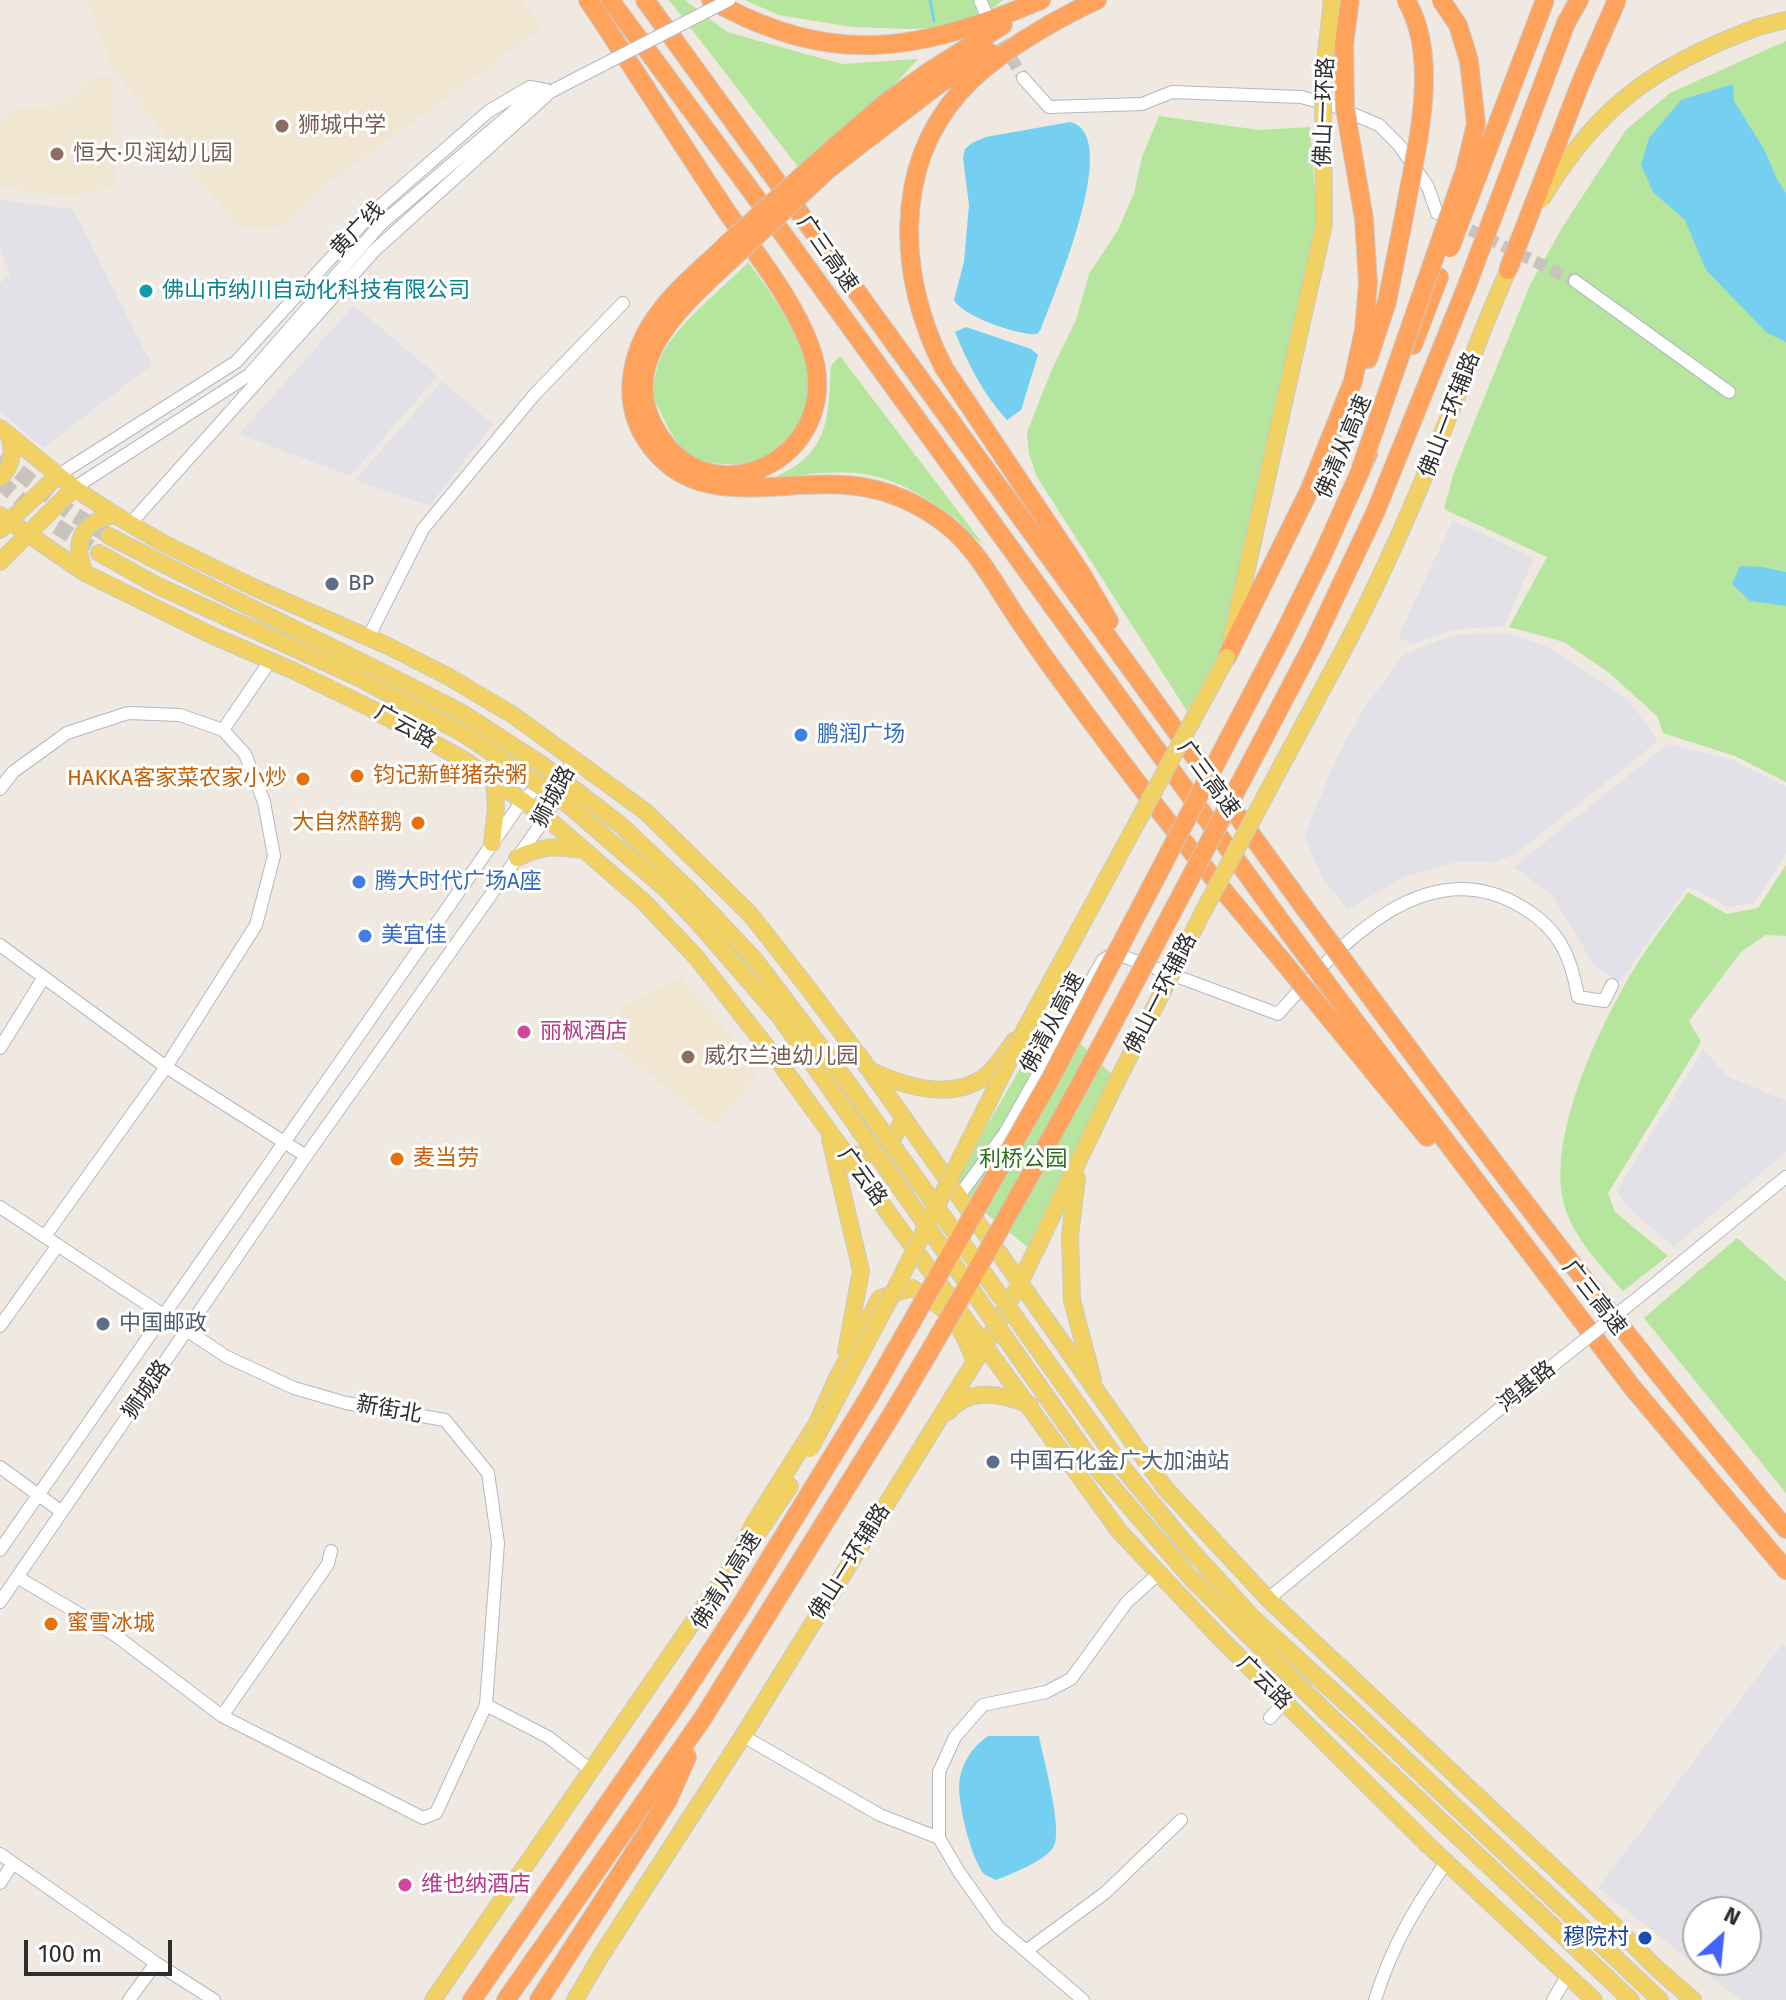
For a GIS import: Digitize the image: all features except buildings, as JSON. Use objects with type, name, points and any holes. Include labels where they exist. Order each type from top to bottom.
[{"type":"highway","points":[[588,0],[776,284],[810,346],[818,386],[816,405],[799,441],[773,463],[757,470],[724,474],[690,464],[673,452],[652,423],[645,386],[650,357],[663,329],[730,251]]},
{"type":"highway","name":"广三高速","points":[[610,0],[1339,1000],[1632,1387],[1786,1570]]},
{"type":"highway","name":"广三高速","points":[[645,0],[1358,980],[1579,1274],[1786,1529]]},
{"type":"highway","points":[[711,0],[771,29],[801,37],[842,44],[891,46],[957,33],[1042,0]]},
{"type":"highway","points":[[1042,0],[884,104],[828,162],[730,251],[662,307],[639,348],[633,369],[632,403],[645,437],[656,453],[673,467],[702,483],[743,488],[823,484],[866,487],[903,498],[938,518],[969,548],[1097,729],[1163,816],[1390,1094],[1545,1275]]},
{"type":"highway","points":[[828,162],[976,61],[1097,0]]},
{"type":"highway","points":[[1227,657],[1310,489],[1348,397],[1360,352],[1366,307],[1367,251],[1345,108],[1344,44],[1350,0]]},
{"type":"highway","points":[[1348,397],[1361,375],[1381,323],[1392,282],[1422,112],[1423,62],[1419,32],[1406,0]]},
{"type":"highway","points":[[1361,468],[1465,170],[1476,124],[1469,61],[1458,25],[1441,0]]},
{"type":"highway","name":"佛清从高速","points":[[472,2000],[740,1607],[870,1395],[1098,990],[1296,608],[1361,468],[1434,290],[1545,0]]},
{"type":"highway","points":[[506,2000],[703,1718],[959,1303],[1098,1053],[1312,646],[1375,513],[1409,434],[1577,0]]},
{"type":"highway","points":[[1508,270],[1581,82],[1617,0]]},
{"type":"highway","points":[[1063,16],[978,74],[949,105],[927,146],[913,192],[908,239],[910,264],[920,314],[928,338],[944,368],[1081,573],[1157,703]]},
{"type":"highway","points":[[539,2000],[668,1800],[703,1718]]},
{"type":"main road","name":"佛山一环路","points":[[1227,657],[1324,224],[1323,80],[1332,0]]},
{"type":"main road","name":"佛山一环辅路","points":[[575,2000],[743,1736],[763,1699],[985,1345],[1020,1283],[1110,1095],[1204,910],[1360,619],[1411,511],[1508,270],[1560,168],[1602,117],[1643,84],[1678,62],[1758,27],[1786,20]]},
{"type":"main road","points":[[4,431],[57,476],[130,524],[253,587],[449,677],[513,715],[646,812],[750,914],[869,1069],[1165,1488],[1268,1599],[1693,2000]]},
{"type":"main road","points":[[0,478],[8,470],[13,448],[4,431]]},
{"type":"main road","points":[[3,522],[57,476]]},
{"type":"main road","points":[[0,562],[74,488]]},
{"type":"main road","points":[[85,573],[79,557],[83,532],[96,521],[115,515]]},
{"type":"main road","name":"广云路","points":[[3,522],[85,573],[370,708],[464,760],[546,817],[644,902],[696,957],[828,1129],[1119,1531],[1284,1702],[1594,2000]]},
{"type":"main road","name":"广云路","points":[[109,536],[196,582],[376,667],[464,714],[541,764],[622,826],[688,889],[755,960],[837,1068],[1123,1468],[1189,1548],[1253,1618],[1660,2000]]},
{"type":"main road","name":"广云路","points":[[99,553],[156,585],[359,678],[464,734],[566,803],[669,892],[780,1017],[1098,1470],[1200,1587],[1327,1713],[1631,2000]]},
{"type":"main road","points":[[433,2000],[733,1564],[775,1511],[895,1289],[1026,1027],[1227,657]]},
{"type":"main road","points":[[492,843],[496,808],[494,781]]},
{"type":"main road","points":[[517,858],[552,846],[586,850]]},
{"type":"main road","points":[[869,1069],[897,1083],[931,1089],[960,1089],[985,1077],[1026,1027]]},
{"type":"main road","points":[[843,1151],[860,1158],[881,1150],[898,1132],[903,1117]]},
{"type":"main road","points":[[828,1129],[861,1271],[845,1352],[836,1380]]},
{"type":"main road","points":[[1080,1161],[1070,1236],[1072,1300],[1097,1393]]},
{"type":"main road","points":[[733,1564],[754,1523],[817,1423],[880,1298],[912,1288],[940,1305],[965,1334],[974,1361]]},
{"type":"main road","points":[[934,1428],[955,1405],[976,1395],[1000,1394],[1030,1406]]},
{"type":"main road","points":[[1607,1952],[1654,1966]]},
{"type":"main road","points":[[1588,1959],[1617,2000]]},
{"type":"street","name":"黄广线","points":[[74,488],[249,375],[381,224],[527,100],[552,91],[729,0]]},
{"type":"street","points":[[980,0],[987,16]]},
{"type":"street","points":[[1023,78],[1049,107],[1142,104],[1172,92],[1301,97],[1334,106],[1379,125],[1399,145],[1428,187],[1437,213]]},
{"type":"street","name":"黄广线","points":[[57,476],[236,362],[371,214],[489,111],[530,87],[552,91]]},
{"type":"street","points":[[130,524],[375,250],[552,91]]},
{"type":"street","points":[[1575,281],[1729,392]]},
{"type":"street","points":[[368,638],[423,529],[535,394],[623,303]]},
{"type":"street","points":[[223,730],[270,661]]},
{"type":"street","points":[[0,789],[13,772],[67,733],[128,713],[180,715],[223,730],[245,754],[264,802],[274,856],[256,925],[166,1067],[45,1236]]},
{"type":"street","name":"狮城路","points":[[0,1550],[522,801],[574,758]]},
{"type":"street","name":"狮城路","points":[[0,1602],[306,1156],[546,817],[574,758]]},
{"type":"street","points":[[959,1196],[1005,1133],[1103,960],[1114,953],[1278,1014],[1323,964],[1389,910],[1418,895],[1444,890],[1473,890],[1508,898],[1537,916],[1561,943],[1573,966],[1578,997],[1604,1001],[1612,985]]},
{"type":"street","points":[[0,945],[166,1067],[306,1156]]},
{"type":"street","points":[[0,1048],[44,977]]},
{"type":"street","name":"鸿基路","points":[[1268,1599],[1786,1177]]},
{"type":"street","name":"新街北","points":[[0,1207],[227,1357],[294,1388],[346,1403],[445,1420],[488,1473],[498,1543],[486,1705],[436,1813],[423,1818],[222,1716]]},
{"type":"street","points":[[0,1326],[58,1245]]},
{"type":"street","points":[[0,1467],[62,1512]]},
{"type":"street","points":[[17,1577],[115,1635],[222,1716],[328,1564],[331,1551]]},
{"type":"street","points":[[1083,2000],[998,1927],[959,1872],[939,1838],[939,1772],[955,1737],[983,1705],[1046,1692],[1071,1679],[1127,1602],[1158,1574]]},
{"type":"street","points":[[1270,1718],[1284,1702]]},
{"type":"street","points":[[486,1705],[548,1737],[592,1771]]},
{"type":"street","points":[[743,1736],[880,1815],[939,1838]]},
{"type":"street","points":[[1026,1951],[1105,1893],[1181,1820]]},
{"type":"street","points":[[0,1854],[214,2000]]},
{"type":"street","points":[[1375,2000],[1384,1969],[1406,1922],[1447,1861]]},
{"type":"street","points":[[0,1883],[13,1863]]},
{"type":"street","points":[[129,2000],[156,1963]]},
{"type":"street","points":[[1553,2000],[1567,1976]]},
{"type":"shaded area","name":"狮城中学","points":[[88,0],[522,0],[542,28],[325,186],[284,224],[260,230],[235,224],[111,66]]},
{"type":"shaded area","name":"恒大·贝润幼儿园","points":[[111,77],[115,187],[64,197],[0,187],[0,121],[14,109],[64,105],[90,79]]},
{"type":"shaded area","points":[[0,200],[73,209],[152,365],[43,448],[0,411],[0,283],[10,275],[0,247]]},
{"type":"shaded area","points":[[354,305],[438,376],[350,476],[239,434]]},
{"type":"shaded area","points":[[442,381],[493,424],[429,506],[355,480]]},
{"type":"shaded area","points":[[1453,520],[1534,558],[1504,626],[1451,630],[1413,644],[1398,637]]},
{"type":"shaded area","points":[[1509,633],[1551,648],[1628,699],[1658,741],[1516,854],[1495,862],[1459,861],[1403,877],[1348,910],[1323,879],[1304,836],[1337,757],[1363,710],[1403,655],[1453,635]]},
{"type":"shaded area","points":[[1668,744],[1732,760],[1786,787],[1786,854],[1754,903],[1728,907],[1688,886],[1620,982],[1595,966],[1551,894],[1514,867]]},
{"type":"shaded area","name":"威尔兰迪幼儿园","points":[[680,977],[761,1070],[714,1126],[611,1044],[622,1007]]},
{"type":"shaded area","points":[[1703,1049],[1727,1076],[1786,1101],[1786,1152],[1674,1247],[1624,1204],[1617,1191]]},
{"type":"shaded area","points":[[1783,1643],[1786,1647],[1786,2000],[1740,2000],[1710,1976],[1762,1976],[1762,1896],[1682,1896],[1682,1954],[1598,1888]]},
{"type":"green space","points":[[669,0],[685,0],[727,32],[842,64],[918,59],[897,82],[798,167]]},
{"type":"green space","points":[[745,0],[1003,0],[979,19],[959,27],[910,29],[853,27],[778,15]]},
{"type":"green space","points":[[1786,41],[1786,782],[1735,756],[1663,733],[1657,716],[1608,672],[1564,642],[1509,627],[1547,557],[1444,509],[1454,472],[1530,285],[1563,226],[1626,130],[1670,93]]},
{"type":"green space","points":[[1159,116],[1259,130],[1310,127],[1317,218],[1222,650],[1187,711],[1037,477],[1029,454],[1027,432],[1076,320],[1089,274],[1118,230],[1134,193],[1142,157]]},
{"type":"green space","points":[[748,262],[791,325],[808,367],[809,392],[801,420],[785,445],[775,454],[748,463],[708,462],[688,453],[670,431],[655,399],[655,376],[662,355],[679,330]]},
{"type":"green space","points":[[840,356],[983,544],[955,518],[927,499],[885,479],[845,472],[771,480],[798,464],[817,443],[826,420],[831,366]]},
{"type":"green space","points":[[1786,865],[1786,936],[1766,935],[1741,952],[1689,1021],[1701,1042],[1608,1193],[1615,1212],[1668,1256],[1623,1291],[1578,1235],[1565,1209],[1562,1195],[1563,1144],[1588,1060],[1630,975],[1688,892],[1727,914],[1758,908]]},
{"type":"green space","name":"利桥公园","points":[[1051,1015],[1122,1084],[1030,1249],[952,1186]]},
{"type":"green space","points":[[1737,1238],[1786,1281],[1786,1493],[1644,1318]]},
{"type":"water","points":[[1733,84],[1734,101],[1764,149],[1786,193],[1786,342],[1767,333],[1706,270],[1685,220],[1653,192],[1641,165],[1649,138],[1681,100]]},
{"type":"water","points":[[1070,122],[1085,133],[1090,155],[1088,184],[1070,252],[1041,329],[1037,334],[1029,334],[992,324],[968,312],[954,300],[964,262],[969,205],[963,158],[965,149],[986,137]]},
{"type":"water","points":[[966,327],[1031,349],[1038,355],[1021,410],[1007,420],[983,389],[960,344],[955,332]]},
{"type":"water","points":[[1740,566],[1786,572],[1786,606],[1750,601],[1732,584]]},
{"type":"water","points":[[988,1736],[1039,1736],[1056,1825],[1054,1846],[1050,1852],[996,1880],[984,1874],[974,1855],[962,1812],[959,1786],[967,1759]]},
{"type":"waterway","points":[[930,0],[934,21]]},
{"type":"tunnel","points":[[993,26],[1023,78]]},
{"type":"tunnel","points":[[1454,222],[1575,281]]},
{"type":"tunnel","points":[[0,457],[70,512],[109,536]]},
{"type":"tunnel","points":[[0,482],[37,514],[99,553]]},
{"type":"place","name":"狮城中学","points":[[282,126]]},
{"type":"place","name":"恒大·贝润幼儿园","points":[[57,154]]},
{"type":"place","name":"佛山市纳川自动化科技有限公司","points":[[146,291]]},
{"type":"place","name":"BP","points":[[332,584]]},
{"type":"place","name":"鹏润广场","points":[[801,735]]},
{"type":"place","name":"钧记新鲜猪杂粥","points":[[357,776]]},
{"type":"place","name":"HAKKA客家菜农家小炒","points":[[303,779]]},
{"type":"place","name":"大自然醉鹅","points":[[418,823]]},
{"type":"place","name":"腾大时代广场A座","points":[[359,882]]},
{"type":"place","name":"美宜佳","points":[[365,936]]},
{"type":"place","name":"丽枫酒店","points":[[524,1032]]},
{"type":"place","name":"威尔兰迪幼儿园","points":[[688,1057]]},
{"type":"place","name":"麦当劳","points":[[397,1159]]},
{"type":"place","name":"中国邮政","points":[[103,1324]]},
{"type":"place","name":"中国石化金广大加油站","points":[[993,1462]]},
{"type":"place","name":"蜜雪冰城","points":[[51,1624]]},
{"type":"place","name":"维也纳酒店","points":[[405,1885]]},
{"type":"place","name":"穆院村","points":[[1645,1938]]}]
